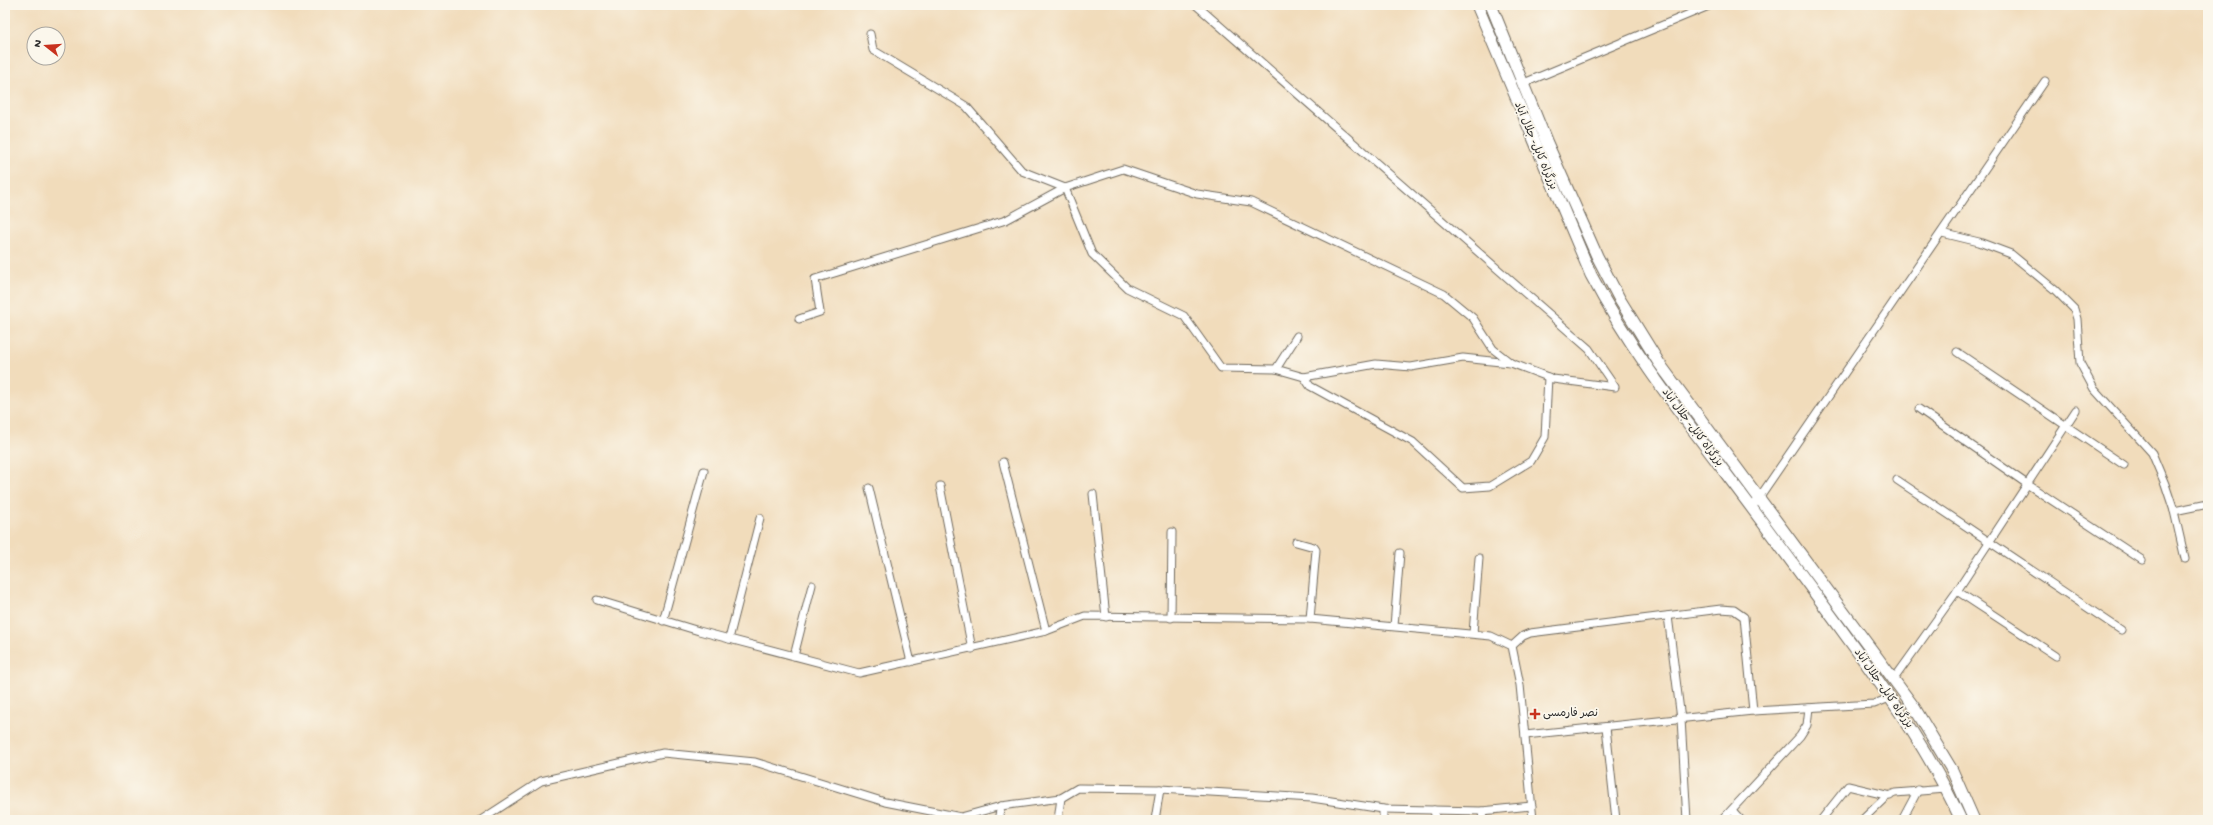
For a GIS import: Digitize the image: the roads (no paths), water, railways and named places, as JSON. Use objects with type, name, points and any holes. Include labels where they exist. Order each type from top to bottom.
[{"type":"highway","name":"بزرگراه کابل- جلال آباد","points":[[1477,5],[1558,200],[1602,296],[1659,384],[1892,699],[1926,752],[1961,820]]},
{"type":"highway","name":"بزرگراه کابل- جلال آباد","points":[[1491,5],[1524,83],[1547,143],[1597,256],[1620,300],[1659,363],[1894,679],[1952,770],[1974,820]]},
{"type":"street","points":[[870,34],[873,50],[966,106],[1022,171],[1065,188],[1092,254],[1127,288],[1184,316],[1221,368],[1276,368],[1304,377],[1376,364],[1412,367],[1463,358],[1511,363],[1548,377],[1616,388],[1589,349],[1196,5]]},
{"type":"street","points":[[1524,83],[1711,5]]},
{"type":"street","points":[[1752,508],[2045,81]]},
{"type":"street","points":[[799,319],[820,312],[815,279],[1006,220],[1065,188],[1123,169],[1197,194],[1251,202],[1444,294],[1473,318],[1493,349],[1511,363]]},
{"type":"street","points":[[1942,233],[1979,242],[2012,254],[2074,308],[2077,319],[2080,363],[2094,389],[2152,453],[2174,511],[2185,559]]},
{"type":"street","points":[[1276,368],[1297,336]]},
{"type":"street","points":[[1957,352],[2124,465]]},
{"type":"street","points":[[1304,377],[1310,386],[1413,442],[1463,488],[1490,486],[1531,461],[1545,437],[1548,377]]},
{"type":"street","points":[[1919,409],[2026,484],[2142,560]]},
{"type":"street","points":[[1894,679],[1957,591],[1988,541],[2076,410]]},
{"type":"street","points":[[1003,462],[1046,630]]},
{"type":"street","points":[[663,620],[704,471]]},
{"type":"street","points":[[1897,480],[2121,630]]},
{"type":"street","points":[[940,486],[972,649]]},
{"type":"street","points":[[869,488],[911,662]]},
{"type":"street","points":[[1093,494],[1106,617]]},
{"type":"street","points":[[2174,511],[2208,504]]},
{"type":"street","points":[[729,639],[760,518]]},
{"type":"street","points":[[1171,618],[1172,532]]},
{"type":"street","points":[[1296,542],[1314,547],[1316,550],[1310,618]]},
{"type":"street","points":[[1394,626],[1400,553]]},
{"type":"street","points":[[1473,633],[1479,558]]},
{"type":"street","points":[[794,656],[812,585]]},
{"type":"street","points":[[1957,591],[2056,656]]},
{"type":"street","points":[[597,600],[729,639],[860,673],[972,649],[1046,630],[1085,616],[1171,618],[1310,618],[1473,633],[1491,636],[1512,646]]},
{"type":"street","points":[[1512,646],[1523,636],[1530,633],[1721,609],[1734,610],[1742,614],[1745,624],[1753,711]]},
{"type":"street","points":[[1668,616],[1681,719],[1687,820]]},
{"type":"street","points":[[1512,646],[1520,685],[1533,820]]},
{"type":"street","points":[[1525,735],[1753,711],[1874,704],[1887,699],[1892,699]]},
{"type":"street","points":[[1722,820],[1800,736],[1807,725],[1809,708]]},
{"type":"street","points":[[1606,727],[1616,820]]},
{"type":"street","points":[[481,820],[541,781],[663,753],[755,762],[885,802],[961,818],[1001,806],[1062,798],[1078,788],[1160,789],[1312,798],[1383,809],[1482,810],[1532,806]]},
{"type":"street","points":[[1821,820],[1848,786],[1890,796],[1918,790],[1946,789]]},
{"type":"street","points":[[1155,820],[1160,789]]},
{"type":"street","points":[[1902,820],[1918,790]]},
{"type":"street","points":[[1862,820],[1890,796]]},
{"type":"street","points":[[1058,820],[1062,798]]},
{"type":"street","points":[[998,820],[1001,806]]},
{"type":"street","points":[[1383,809],[1383,820]]},
{"type":"street","points":[[1434,810],[1436,820]]},
{"type":"street","points":[[1482,810],[1483,820]]},
{"type":"street","points":[[1732,810],[1741,820]]},
{"type":"place","name":"نصر فارمسی","points":[[1535,714]]}]
